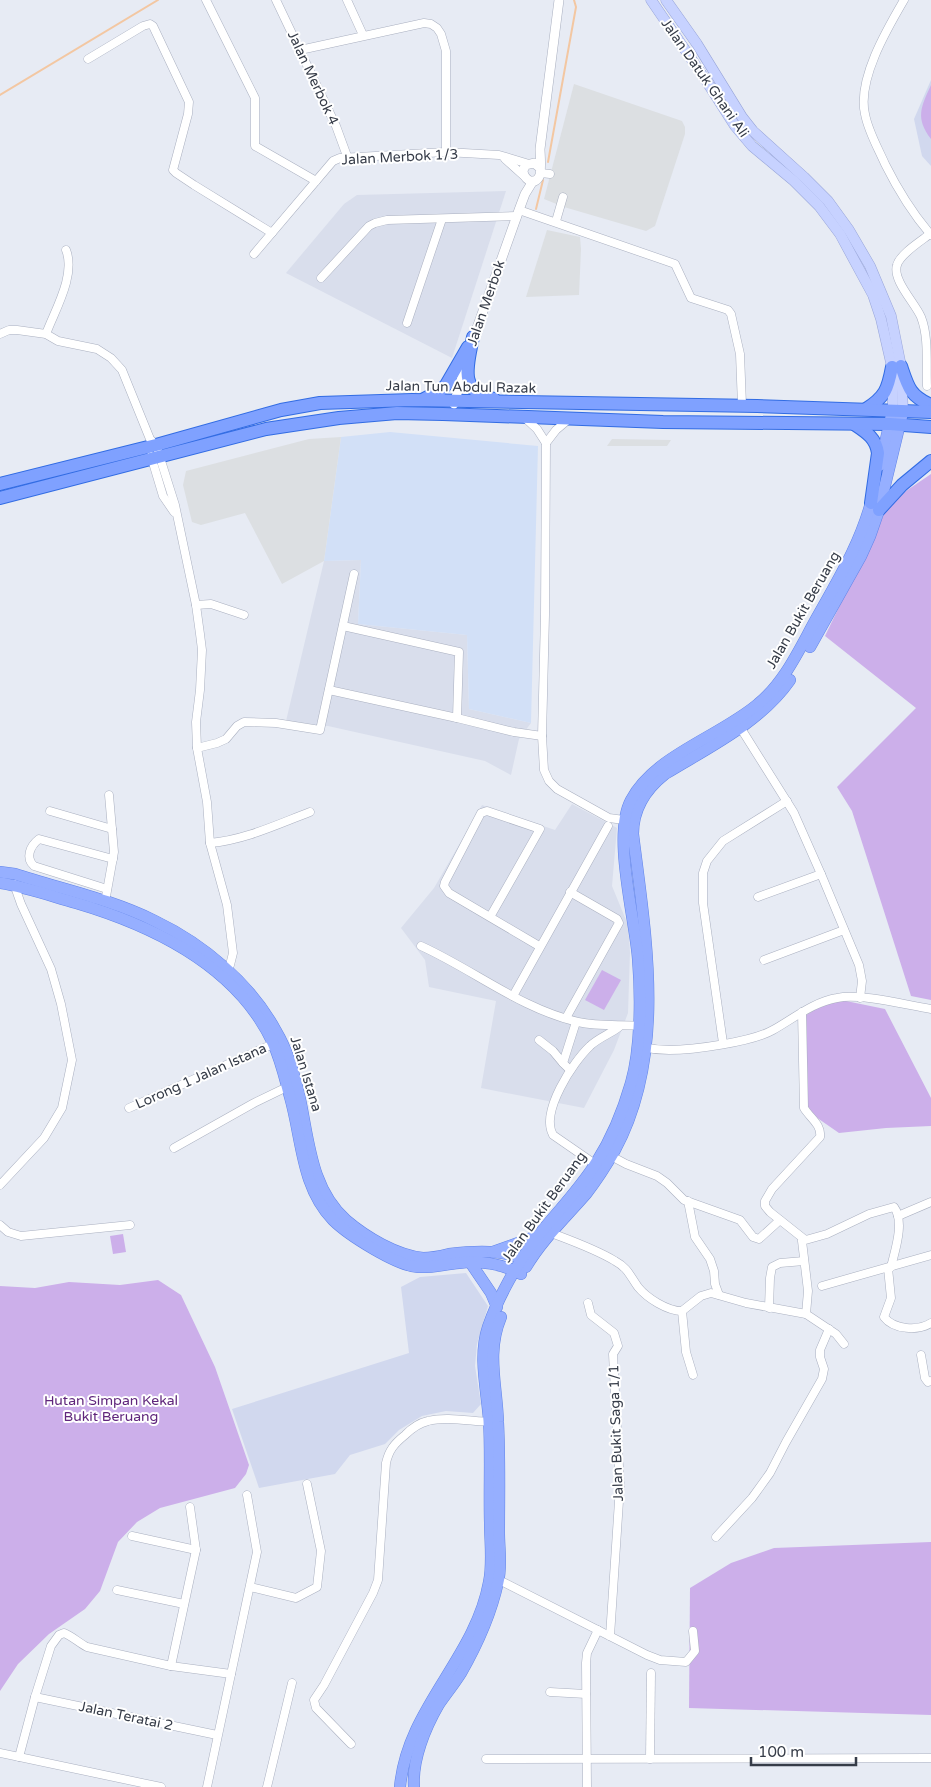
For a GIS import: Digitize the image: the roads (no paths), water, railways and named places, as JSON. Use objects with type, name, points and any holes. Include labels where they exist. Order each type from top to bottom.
[{"type":"highway","points":[[420,401],[441,390],[473,338]]},
{"type":"highway","points":[[473,338],[466,376],[468,383],[480,395],[510,402]]},
{"type":"highway","points":[[897,367],[912,393],[931,405]]},
{"type":"highway","points":[[866,410],[878,402],[884,394],[897,367]]},
{"type":"highway","name":"Jalan Tun Abdul Razak","points":[[0,498],[281,410],[320,403],[455,401],[742,406],[931,412]]},
{"type":"highway","name":"Jalan Tun Abdul Razak","points":[[0,484],[153,449],[297,423],[398,414],[452,414],[663,422],[896,424],[931,427]]},
{"type":"highway","points":[[854,424],[868,434],[877,446],[875,506]]},
{"type":"highway","points":[[875,506],[931,461]]},
{"type":"main road","name":"Jalan Datuk Ghani Ali","points":[[651,0],[735,126],[752,146],[794,181],[819,206],[840,234],[873,294],[897,367]]},
{"type":"main road","name":"Jalan Datuk Ghani Ali","points":[[666,0],[697,44],[742,117],[754,131],[828,201],[849,230],[870,266],[891,316],[897,367],[898,411]]},
{"type":"main road","name":"Jalan Bukit Beruang","points":[[526,1260],[587,1192],[611,1156],[631,1114],[641,1082],[647,944],[633,834],[636,810],[653,784],[659,779],[761,713],[775,699],[799,667],[861,556],[898,411]]},
{"type":"main road","name":"Jalan Bukit Beruang","points":[[643,1026],[638,960],[623,838],[624,820],[630,801],[649,776],[663,765],[742,716],[761,702],[779,682],[792,664],[851,556],[875,506]]},
{"type":"main road","name":"Jalan Istana","points":[[0,872],[14,880],[98,909],[151,930],[224,973],[266,1030],[273,1044],[287,1087],[312,1190],[334,1221],[356,1238],[380,1253],[414,1267],[470,1262],[488,1263],[518,1272]]},
{"type":"main road","name":"Jalan Istana","points":[[0,883],[14,880],[105,902],[155,921],[202,950],[260,1007],[277,1031],[299,1094],[319,1184],[330,1203],[361,1231],[406,1254],[423,1258],[468,1252],[493,1252],[526,1260]]},
{"type":"main road","name":"Jalan Bukit Beruang","points":[[400,1787],[402,1768],[415,1730],[471,1638],[483,1606],[490,1578],[494,1422],[483,1361],[488,1328],[497,1307],[526,1260],[538,1236],[571,1198],[595,1164],[622,1112],[642,1047]]},
{"type":"main road","points":[[493,1252],[538,1236]]},
{"type":"main road","points":[[470,1262],[491,1293],[497,1307]]},
{"type":"main road","name":"Jalan Bukit Beruang","points":[[414,1787],[418,1755],[426,1732],[439,1706],[460,1674],[477,1642],[499,1580],[492,1345],[518,1272]]},
{"type":"street","points":[[206,0],[255,98],[255,146],[316,180]]},
{"type":"street","name":"Jalan Merbok 4","points":[[276,0],[336,126],[347,156]]},
{"type":"street","points":[[347,0],[363,35]]},
{"type":"street","points":[[499,155],[528,179],[539,178],[540,148],[558,0]]},
{"type":"street","points":[[904,0],[871,67],[865,93],[864,113],[876,146],[891,176],[909,208],[931,234],[901,258],[897,266],[896,275],[920,316],[924,329],[927,386]]},
{"type":"street","points":[[300,50],[424,22],[431,24],[441,34],[446,51],[446,152]]},
{"type":"street","points":[[88,59],[143,26],[150,24],[155,28],[189,102],[188,114],[173,170],[176,174],[272,233]]},
{"type":"street","name":"Jalan Merbok 1/3","points":[[254,254],[333,161],[347,156],[446,152],[499,155],[538,168]]},
{"type":"street","points":[[528,179],[524,167],[538,168]]},
{"type":"street","name":"Jalan Merbok","points":[[452,414],[473,338],[525,194],[528,179]]},
{"type":"street","points":[[556,221],[562,197]]},
{"type":"street","points":[[321,278],[364,230],[375,223],[387,220],[442,219],[518,213],[556,221],[675,264],[691,298],[728,310],[731,314],[740,354],[742,406]]},
{"type":"street","points":[[407,323],[442,219]]},
{"type":"street","points":[[46,334],[66,280],[69,258],[66,250]]},
{"type":"street","points":[[0,334],[9,330],[46,334],[58,341],[97,350],[111,358],[122,370],[153,449],[177,518],[196,605],[202,650],[196,722],[197,748],[207,802],[210,843],[227,905],[233,953],[232,959],[224,973]]},
{"type":"street","points":[[525,418],[537,429],[546,443],[542,736],[544,770],[548,781],[557,789],[609,818],[624,820]]},
{"type":"street","points":[[546,443],[556,430],[569,419]]},
{"type":"street","points":[[153,449],[163,496],[177,518]]},
{"type":"street","points":[[197,748],[217,744],[226,739],[237,726],[244,722],[276,723],[319,731],[354,574]]},
{"type":"street","points":[[196,605],[211,604],[244,615]]},
{"type":"street","points":[[343,626],[459,652],[457,718]]},
{"type":"street","points":[[329,690],[514,732],[542,736]]},
{"type":"street","points":[[740,727],[787,800],[802,828],[861,973],[860,998]]},
{"type":"street","points":[[105,902],[114,852],[109,795]]},
{"type":"street","points":[[722,1043],[703,903],[703,873],[707,860],[723,841],[787,800]]},
{"type":"street","points":[[50,811],[112,828]]},
{"type":"street","points":[[210,843],[244,837],[310,812]]},
{"type":"street","points":[[490,918],[540,829],[490,812],[481,813],[444,886],[449,894],[490,918],[539,946]]},
{"type":"street","points":[[513,996],[539,946],[608,826]]},
{"type":"street","points":[[107,889],[34,866],[29,862],[28,858],[30,850],[38,839],[113,859]]},
{"type":"street","points":[[758,897],[822,874]]},
{"type":"street","points":[[0,1185],[44,1138],[62,1108],[72,1060],[51,969],[21,904],[14,880]]},
{"type":"street","points":[[566,1018],[619,923],[618,919],[570,892]]},
{"type":"street","points":[[764,960],[844,930]]},
{"type":"street","points":[[421,946],[541,1011],[576,1022],[598,1026],[643,1026]]},
{"type":"street","points":[[642,1047],[683,1050],[762,1035],[802,1012],[836,998],[860,998],[931,1010]]},
{"type":"street","points":[[802,1012],[804,1108],[821,1130],[820,1137],[766,1197],[765,1206],[804,1240]]},
{"type":"street","points":[[563,1063],[576,1022]]},
{"type":"street","points":[[595,1164],[553,1135],[551,1132],[553,1107],[574,1063],[592,1044],[619,1026]]},
{"type":"street","points":[[538,1040],[553,1051],[570,1070]]},
{"type":"street","name":"Lorong 1 Jalan Istana","points":[[129,1108],[273,1044]]},
{"type":"street","points":[[174,1148],[254,1103],[287,1087]]},
{"type":"street","points":[[611,1156],[657,1176],[684,1200],[740,1220],[756,1239],[759,1239],[780,1220]]},
{"type":"street","points":[[688,1201],[694,1223],[695,1237],[710,1259],[714,1271],[714,1284],[720,1295]]},
{"type":"street","points":[[898,1216],[931,1202]]},
{"type":"street","points":[[804,1240],[827,1234],[869,1214],[894,1206],[898,1216],[896,1246],[890,1268],[891,1293],[884,1317],[888,1322],[903,1327],[922,1328],[931,1323]]},
{"type":"street","points":[[0,1225],[8,1232],[21,1236],[130,1225]]},
{"type":"street","points":[[551,1233],[599,1252],[616,1261],[629,1272],[636,1284],[647,1295],[673,1309],[682,1311]]},
{"type":"street","points":[[804,1240],[802,1242],[808,1291],[806,1314]]},
{"type":"street","points":[[822,1286],[931,1255]]},
{"type":"street","points":[[769,1308],[772,1267],[780,1263],[804,1260]]},
{"type":"street","points":[[682,1311],[701,1296],[711,1293],[746,1303],[806,1314],[829,1329],[844,1344]]},
{"type":"street","name":"Jalan Bukit Saga 1/1","points":[[588,1303],[591,1315],[614,1333],[618,1346],[613,1354],[620,1486],[610,1636]]},
{"type":"street","points":[[682,1311],[686,1352],[693,1375]]},
{"type":"street","points":[[716,1537],[752,1498],[770,1474],[822,1379],[824,1369],[820,1350],[829,1329]]},
{"type":"street","points":[[921,1355],[925,1378],[928,1382],[931,1381]]},
{"type":"street","points":[[351,1744],[316,1708],[314,1700],[373,1593],[378,1580],[386,1464],[390,1450],[394,1444],[412,1429],[428,1421],[494,1422]]},
{"type":"street","points":[[250,1587],[296,1598],[316,1587],[321,1551],[307,1484]]},
{"type":"street","points":[[207,1787],[257,1552],[247,1495]]},
{"type":"street","points":[[171,1666],[196,1550],[190,1507]]},
{"type":"street","points":[[132,1536],[196,1550]]},
{"type":"street","points":[[499,1580],[647,1656],[660,1660],[686,1662],[695,1651],[692,1631]]},
{"type":"street","points":[[117,1590],[184,1604]]},
{"type":"street","points":[[586,1787],[587,1653],[598,1630]]},
{"type":"street","points":[[19,1757],[51,1646],[59,1635],[64,1633],[87,1647],[171,1666],[231,1674]]},
{"type":"street","points":[[650,1759],[651,1673]]},
{"type":"street","points":[[268,1787],[292,1684]]},
{"type":"street","points":[[550,1692],[586,1694]]},
{"type":"street","name":"Jalan Teratai 2","points":[[35,1697],[217,1735]]},
{"type":"street","points":[[0,1753],[161,1787]]},
{"type":"street","points":[[486,1759],[931,1758]]},
{"type":"waterway","points":[[0,95],[158,0]]},
{"type":"waterway","points":[[548,162],[576,7],[574,0]]},
{"type":"waterway","points":[[536,209],[543,180]]},
{"type":"park label","name":"Hutan Simpan Kekal Bukit Beruang","points":[[111,1408]]}]
